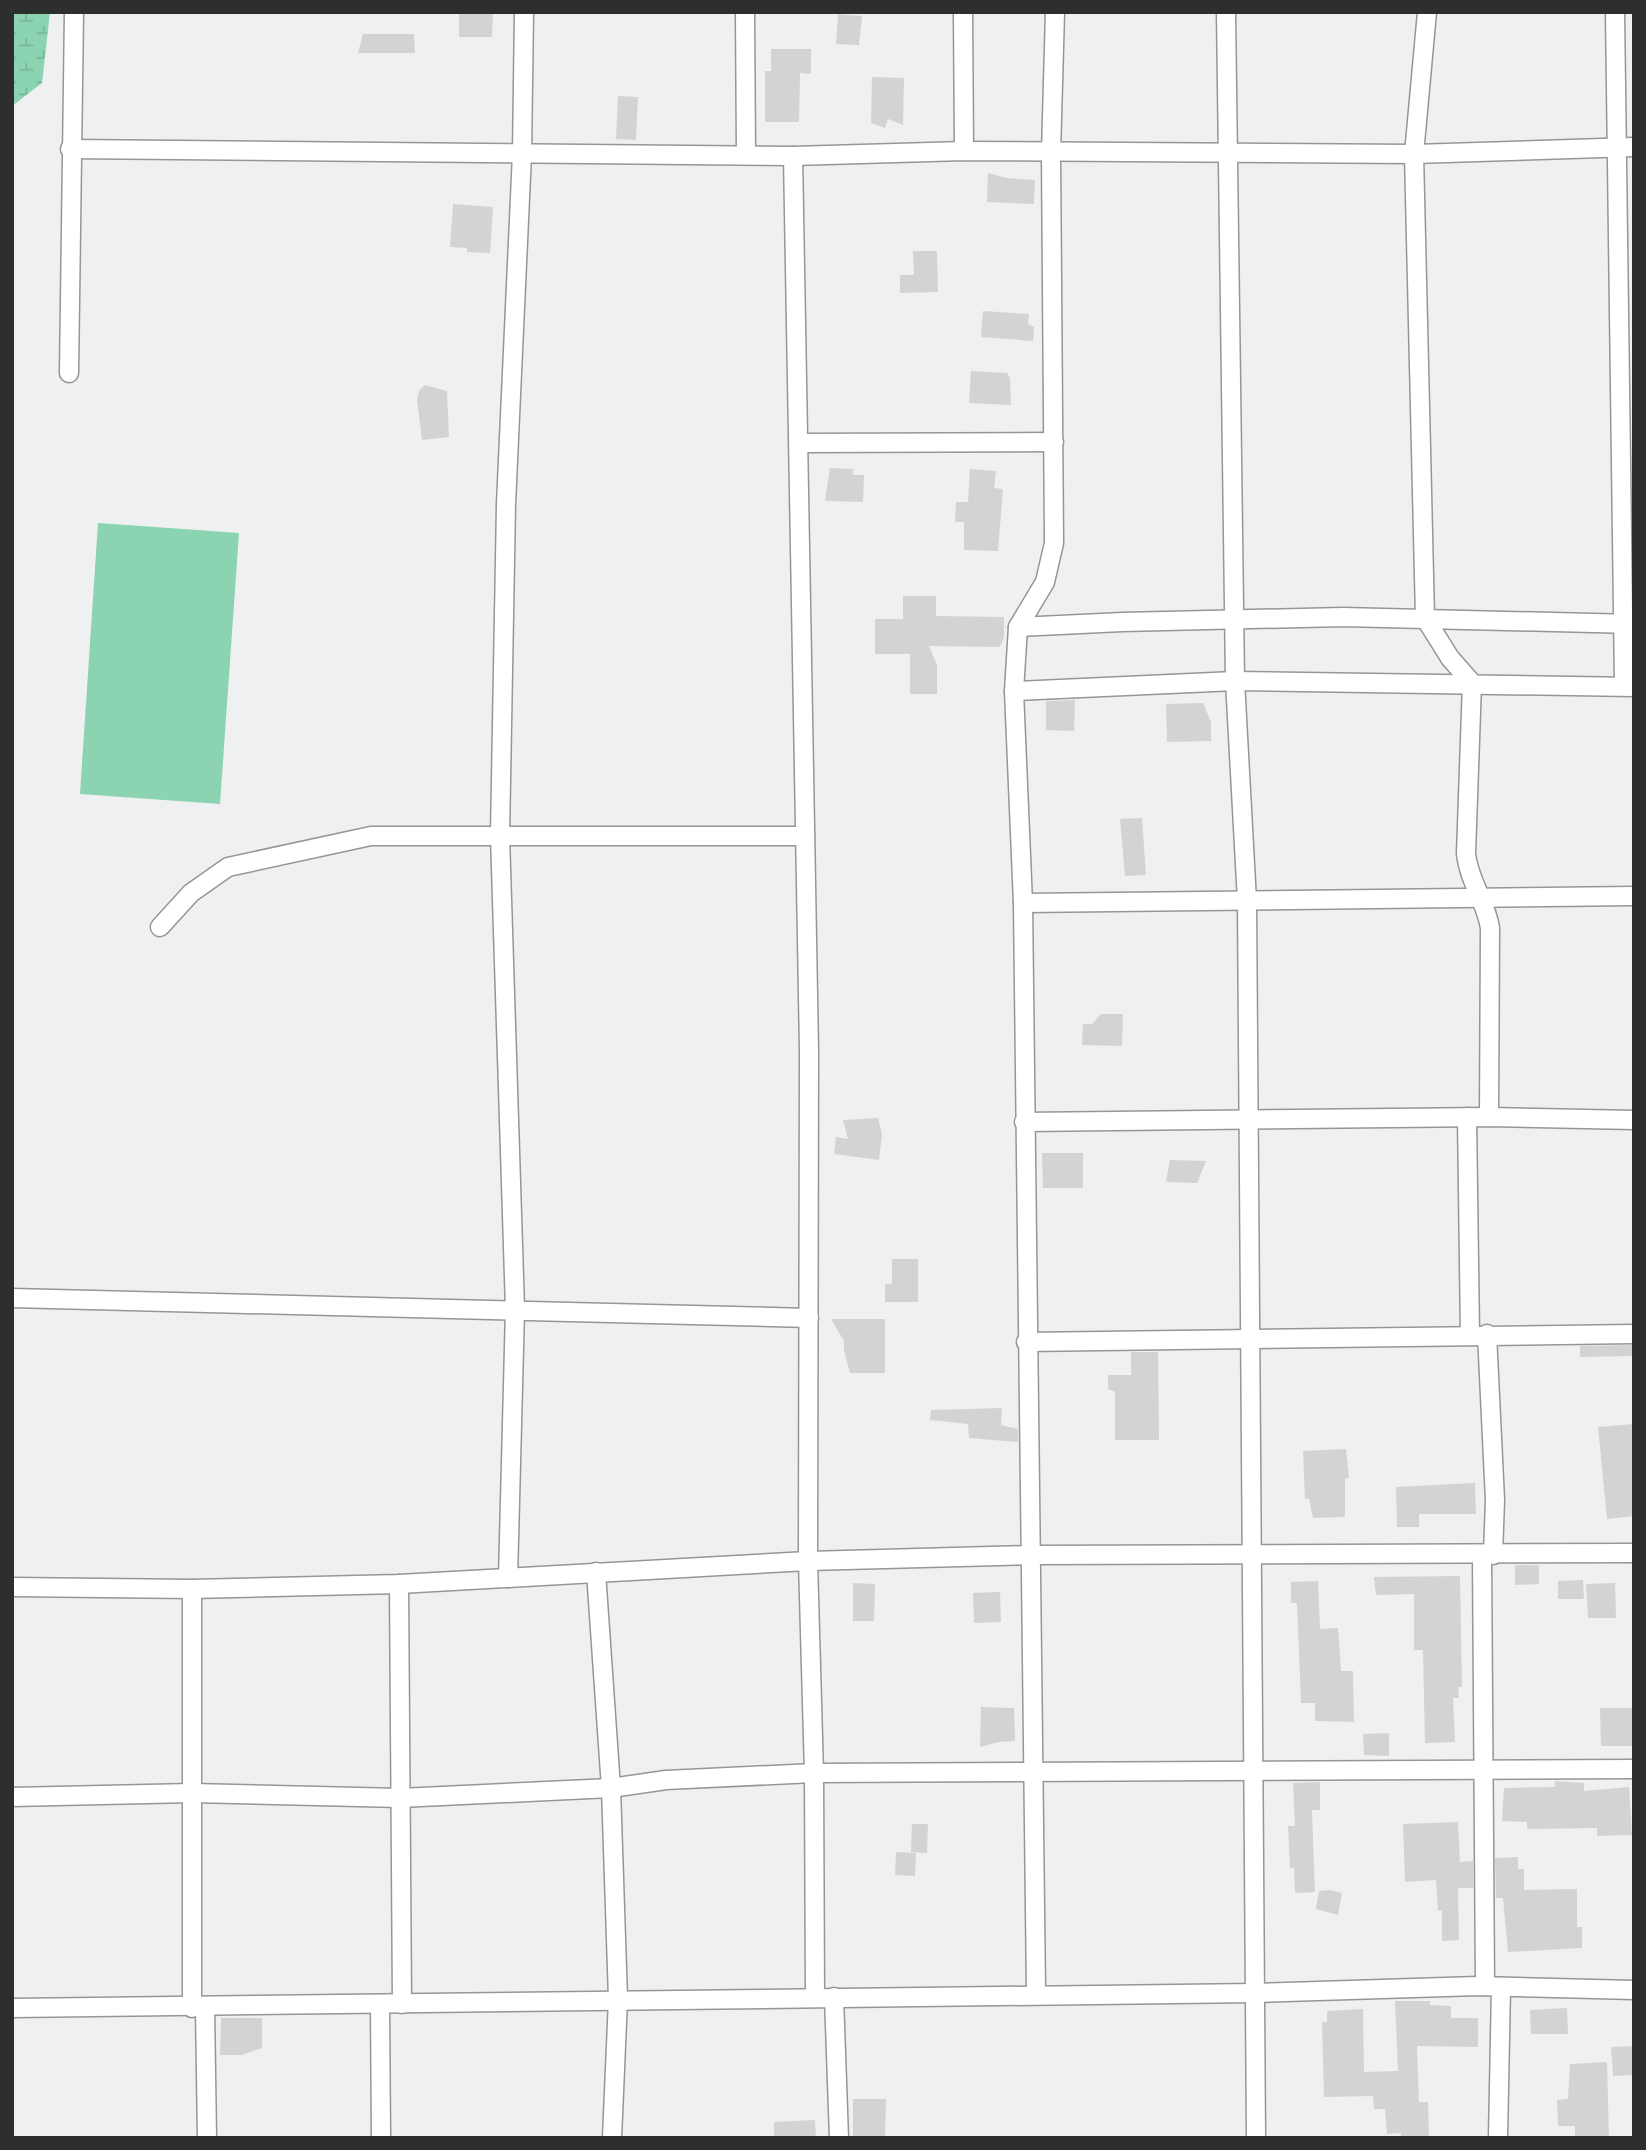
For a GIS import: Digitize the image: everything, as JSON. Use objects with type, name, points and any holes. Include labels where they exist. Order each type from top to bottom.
[{"type":"street","points":[[68,373],[74,12]]},
{"type":"street","points":[[508,1578],[515,1309],[500,836],[506,505],[522,153],[524,12]]},
{"type":"street","points":[[745,12],[746,155]]},
{"type":"street","points":[[963,12],[964,151]]},
{"type":"street","points":[[1036,1993],[1032,1555],[1026,1342],[1023,903],[1014,691],[1018,627],[1045,582],[1054,542],[1051,153],[1055,12]]},
{"type":"street","points":[[1226,12],[1236,681],[1247,901],[1254,1554],[1256,2138]]},
{"type":"street","points":[[1427,12],[1414,154],[1425,618],[1450,658],[1472,683],[1466,854],[1468,873],[1485,907],[1490,928],[1489,1117]]},
{"type":"street","points":[[1014,691],[1236,681],[1629,686],[1625,147],[1615,12]]},
{"type":"street","points":[[70,149],[793,156],[964,151],[1414,154],[1625,147]]},
{"type":"street","points":[[793,156],[805,836],[808,1561],[814,1773],[815,1997]]},
{"type":"street","points":[[800,443],[1054,442]]},
{"type":"street","points":[[1018,627],[1235,619],[1425,618],[1629,624]]},
{"type":"street","points":[[160,927],[191,892],[228,867],[371,836],[805,836]]},
{"type":"street","points":[[1023,903],[1634,896]]},
{"type":"street","points":[[1024,1122],[1249,1122],[1467,1117],[1634,1120]]},
{"type":"street","points":[[1467,1117],[1479,1334],[1494,1500],[1488,1555],[1482,1770],[1498,2138]]},
{"type":"street","points":[[12,1298],[809,1318]]},
{"type":"street","points":[[1026,1342],[1634,1334]]},
{"type":"street","points":[[12,1587],[192,1589],[398,1584],[808,1561],[1032,1555],[1634,1553]]},
{"type":"street","points":[[596,1572],[611,1788],[618,1999],[612,2138]]},
{"type":"street","points":[[398,1584],[402,2004]]},
{"type":"street","points":[[192,1589],[192,1794],[198,2008],[207,2138]]},
{"type":"street","points":[[12,1797],[192,1794],[400,1798],[611,1788],[666,1780],[814,1773],[1634,1769]]},
{"type":"street","points":[[12,2008],[198,2008],[1036,1993],[1256,1993],[1493,1987],[1634,1990]]},
{"type":"street","points":[[834,1997],[839,2138]]},
{"type":"street","points":[[380,2004],[381,2138]]},
{"type":"green space","points":[[12,12],[50,12],[42,83],[12,106]]},
{"type":"green space","points":[[98,523],[239,533],[220,804],[80,794]]},
{"type":"building","points":[[459,12],[493,12],[492,37],[459,37]]},
{"type":"building","points":[[838,14],[862,16],[859,45],[836,44]]},
{"type":"building","points":[[363,34],[414,34],[415,53],[358,53]]},
{"type":"building","points":[[771,49],[811,49],[811,74],[800,73],[799,122],[765,122],[765,71],[771,71]]},
{"type":"building","points":[[872,77],[904,78],[903,125],[888,119],[885,128],[871,123]]},
{"type":"building","points":[[618,96],[638,97],[636,140],[616,139]]},
{"type":"building","points":[[988,173],[1006,178],[1035,180],[1034,204],[987,202]]},
{"type":"building","points":[[453,204],[493,207],[490,253],[467,252],[467,248],[450,247]]},
{"type":"building","points":[[913,251],[937,251],[938,292],[900,293],[900,275],[914,275]]},
{"type":"building","points":[[983,311],[1029,314],[1028,324],[1034,327],[1033,341],[981,337]]},
{"type":"building","points":[[971,371],[1007,373],[1010,378],[1011,405],[969,403]]},
{"type":"building","points":[[425,385],[447,391],[449,437],[422,440],[417,400],[419,391]]},
{"type":"building","points":[[830,468],[853,469],[853,475],[864,475],[863,502],[825,501]]},
{"type":"building","points":[[970,469],[996,471],[994,488],[1003,489],[998,551],[964,550],[964,522],[955,522],[956,502],[968,502]]},
{"type":"building","points":[[903,596],[936,596],[936,616],[1004,617],[1004,637],[1000,647],[929,646],[937,665],[937,694],[910,694],[910,654],[875,654],[875,619],[903,619]]},
{"type":"building","points":[[1075,700],[1074,731],[1046,730],[1046,701]]},
{"type":"building","points":[[1203,703],[1211,722],[1211,741],[1167,742],[1166,704]]},
{"type":"building","points":[[1142,818],[1146,875],[1125,876],[1120,819]]},
{"type":"building","points":[[1101,1014],[1123,1014],[1122,1046],[1082,1045],[1083,1024],[1092,1024]]},
{"type":"building","points":[[878,1118],[882,1134],[879,1160],[834,1154],[836,1137],[848,1139],[843,1120]]},
{"type":"building","points":[[1042,1153],[1083,1153],[1083,1188],[1043,1188]]},
{"type":"building","points":[[1170,1160],[1206,1161],[1197,1183],[1166,1182]]},
{"type":"building","points":[[892,1259],[918,1259],[918,1302],[885,1302],[885,1284],[892,1284]]},
{"type":"building","points":[[831,1319],[885,1319],[885,1373],[850,1373],[844,1341]]},
{"type":"building","points":[[1634,1345],[1634,1356],[1580,1357],[1580,1346]]},
{"type":"building","points":[[1131,1352],[1158,1352],[1159,1440],[1115,1440],[1115,1392],[1108,1389],[1108,1375],[1131,1375]]},
{"type":"building","points":[[1002,1408],[1001,1425],[1018,1429],[1018,1442],[969,1438],[968,1424],[930,1420],[931,1410]]},
{"type":"building","points":[[1634,1424],[1634,1516],[1607,1519],[1598,1427]]},
{"type":"building","points":[[1346,1449],[1349,1478],[1345,1479],[1345,1517],[1313,1518],[1309,1499],[1305,1499],[1303,1451]]},
{"type":"building","points":[[1475,1483],[1476,1514],[1419,1514],[1419,1527],[1397,1527],[1396,1487]]},
{"type":"building","points":[[1515,1565],[1539,1565],[1539,1584],[1515,1585]]},
{"type":"building","points":[[1460,1576],[1462,1687],[1458,1687],[1459,1698],[1453,1698],[1455,1742],[1425,1743],[1423,1650],[1414,1650],[1414,1594],[1376,1595],[1374,1577]]},
{"type":"building","points":[[1583,1580],[1584,1599],[1558,1599],[1558,1581]]},
{"type":"building","points":[[1318,1581],[1320,1629],[1338,1628],[1341,1671],[1353,1671],[1354,1722],[1315,1721],[1315,1703],[1301,1703],[1297,1603],[1291,1603],[1291,1582]]},
{"type":"building","points":[[853,1583],[875,1584],[874,1621],[853,1621]]},
{"type":"building","points":[[1615,1583],[1616,1618],[1588,1618],[1586,1584]]},
{"type":"building","points":[[1000,1592],[1001,1622],[974,1623],[973,1593]]},
{"type":"building","points":[[981,1707],[1014,1708],[1015,1741],[980,1747]]},
{"type":"building","points":[[1600,1708],[1634,1708],[1634,1746],[1601,1746]]},
{"type":"building","points":[[1389,1733],[1389,1756],[1364,1755],[1363,1734]]},
{"type":"building","points":[[1555,1781],[1584,1783],[1584,1791],[1629,1787],[1632,1835],[1597,1836],[1597,1828],[1527,1829],[1527,1822],[1502,1821],[1504,1788],[1555,1787]]},
{"type":"building","points":[[1320,1782],[1320,1810],[1312,1810],[1315,1892],[1295,1893],[1294,1868],[1290,1868],[1288,1826],[1295,1826],[1293,1783]]},
{"type":"building","points":[[1458,1822],[1460,1862],[1473,1861],[1473,1888],[1458,1888],[1459,1940],[1442,1941],[1442,1910],[1438,1911],[1436,1880],[1405,1882],[1403,1824]]},
{"type":"building","points":[[912,1824],[928,1824],[927,1853],[911,1852]]},
{"type":"building","points":[[896,1852],[916,1853],[915,1876],[895,1875]]},
{"type":"building","points":[[1518,1857],[1518,1869],[1524,1869],[1524,1890],[1577,1889],[1577,1927],[1582,1927],[1582,1948],[1508,1952],[1503,1898],[1496,1898],[1495,1858]]},
{"type":"building","points":[[1319,1891],[1342,1893],[1338,1915],[1316,1909]]},
{"type":"building","points":[[1395,2001],[1430,2001],[1430,2005],[1451,2006],[1451,2018],[1478,2018],[1478,2047],[1417,2046],[1419,2102],[1428,2102],[1429,2138],[1401,2138],[1401,2133],[1387,2134],[1385,2109],[1374,2109],[1373,2096],[1324,2097],[1322,2022],[1327,2022],[1327,2011],[1363,2009],[1364,2072],[1398,2071]]},
{"type":"building","points":[[1567,2008],[1568,2034],[1531,2034],[1530,2010]]},
{"type":"building","points":[[221,2018],[262,2018],[262,2048],[242,2055],[220,2055]]},
{"type":"building","points":[[1634,2046],[1634,2075],[1613,2076],[1611,2047]]},
{"type":"building","points":[[1607,2062],[1609,2138],[1575,2138],[1575,2126],[1558,2126],[1557,2100],[1568,2099],[1570,2064]]},
{"type":"building","points":[[853,2099],[886,2099],[885,2138],[853,2138]]},
{"type":"building","points":[[815,2120],[816,2138],[774,2138],[774,2122]]}]
